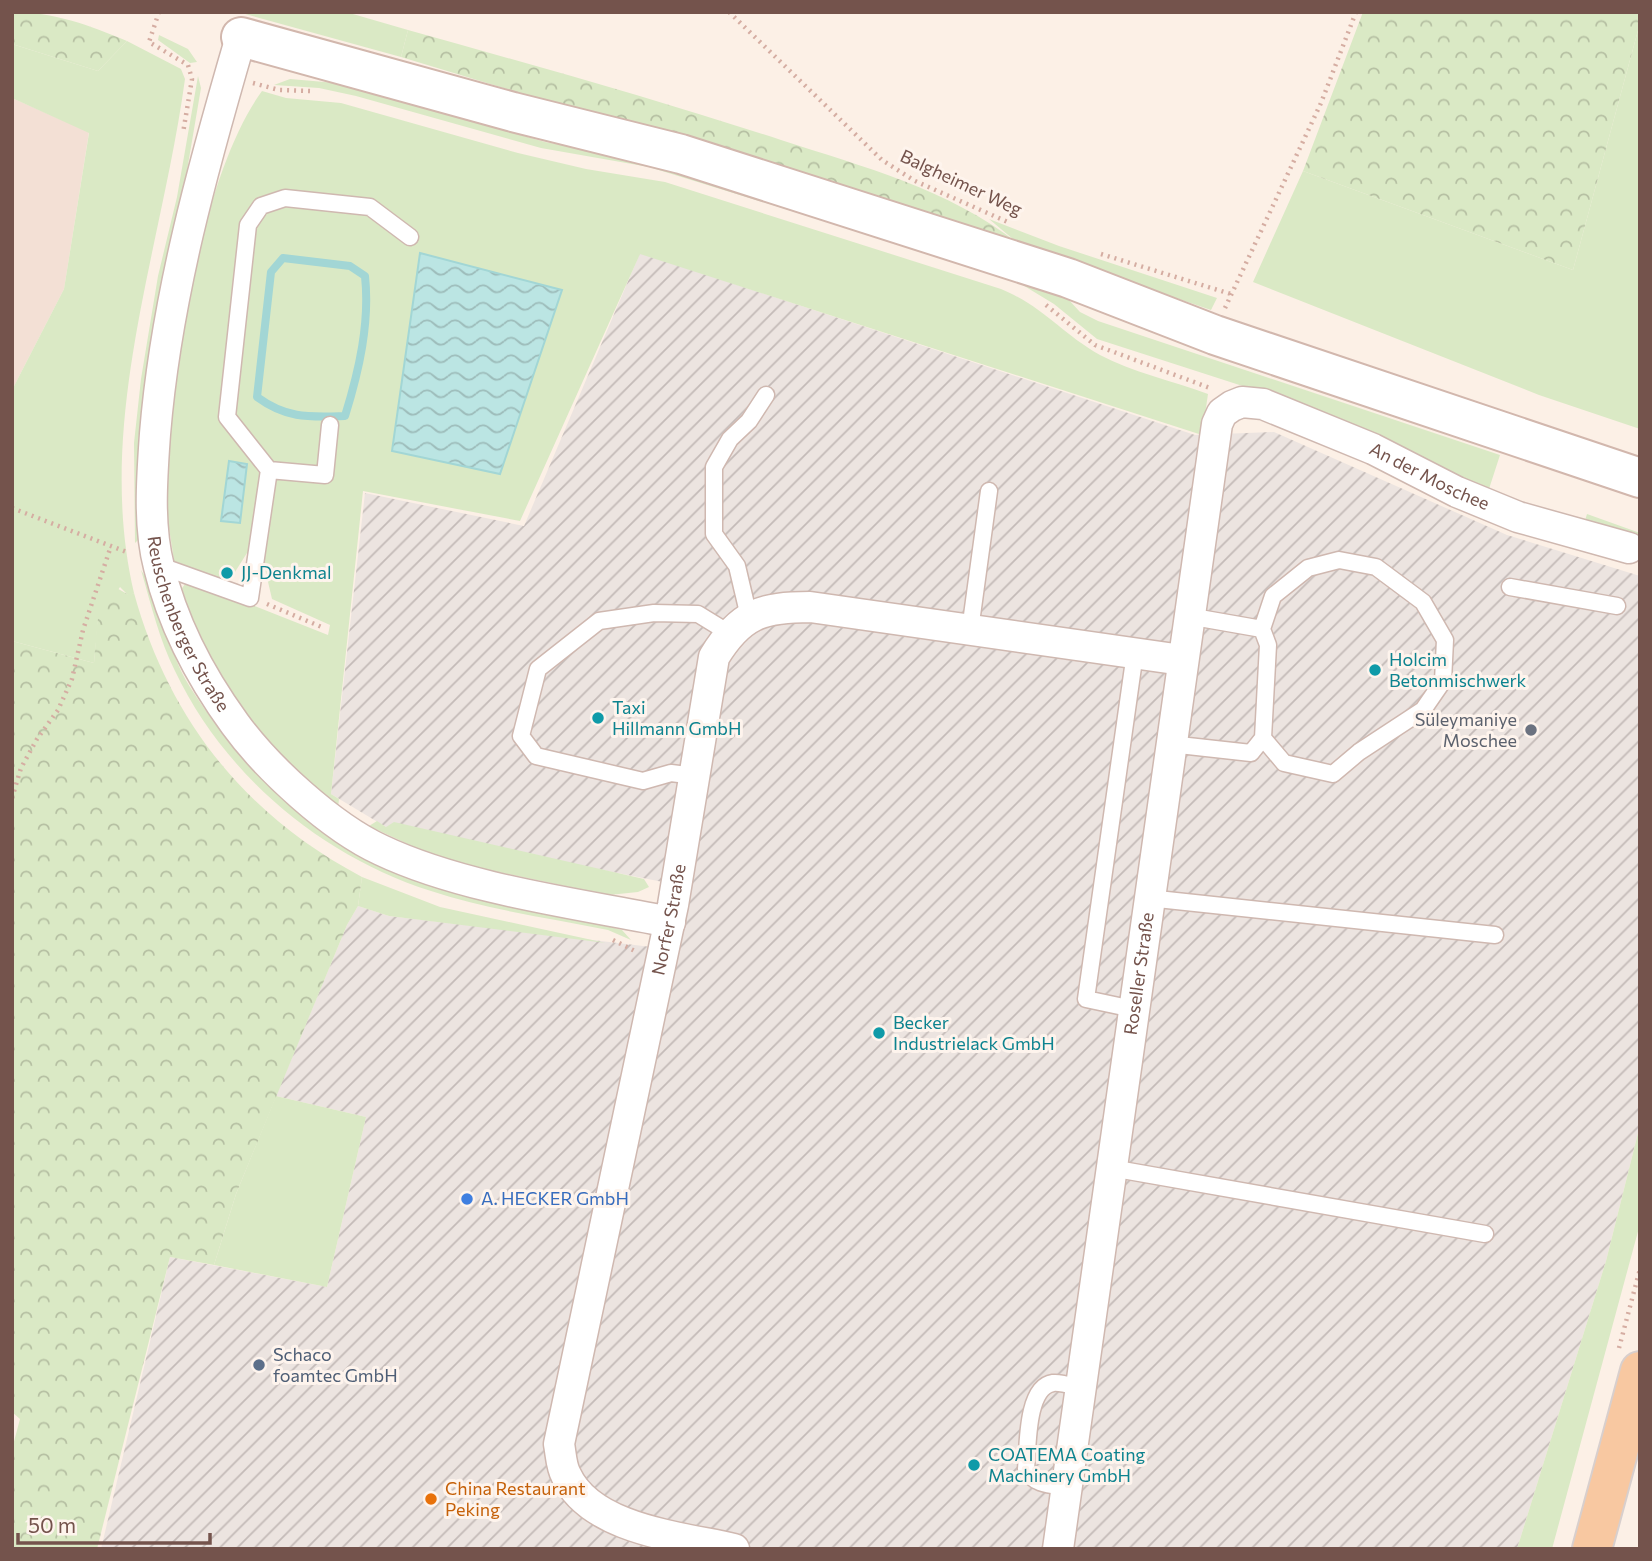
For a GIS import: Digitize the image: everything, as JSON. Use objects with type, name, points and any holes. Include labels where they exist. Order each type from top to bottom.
[{"type":"main road","points":[[241,37],[513,112],[681,154],[1068,278],[1215,335],[1640,478]]},
{"type":"main road","points":[[1592,1549],[1640,1371]]},
{"type":"street","name":"Reuschenberger Straße","points":[[241,37],[183,251],[160,368],[151,484],[158,565],[179,631],[209,689],[257,754],[314,805],[379,849],[434,871],[670,922]]},
{"type":"street","name":"An der Moschee","points":[[1232,406],[1242,402],[1263,404],[1373,449],[1457,492],[1518,517],[1629,548]]},
{"type":"street","name":"Roseller Straße","points":[[1058,1549],[1217,424],[1222,412],[1232,406]]},
{"type":"street","points":[[739,625],[774,607],[810,607],[1182,660]]},
{"type":"street","name":"Norfer Straße","points":[[734,1549],[635,1527],[597,1511],[576,1492],[565,1474],[559,1444],[670,922],[714,657],[739,625]]},
{"type":"lane","points":[[330,425],[325,475],[269,470],[227,417],[248,225],[261,206],[285,198],[370,207],[410,237]]},
{"type":"lane","points":[[695,776],[671,773],[643,781],[537,756],[521,736],[538,669],[599,621],[654,613],[698,614],[739,625],[737,566],[714,534],[714,467],[730,439],[749,421],[766,395]]},
{"type":"lane","points":[[158,565],[250,598],[269,470]]},
{"type":"lane","points":[[970,630],[989,491]]},
{"type":"lane","points":[[1170,744],[1251,753],[1263,738],[1268,645],[1262,629],[1273,596],[1308,568],[1339,560],[1376,567],[1423,602],[1445,639],[1443,681],[1423,710],[1359,752],[1333,774],[1284,763],[1263,738]]},
{"type":"lane","points":[[1510,586],[1617,606]]},
{"type":"lane","points":[[1188,616],[1262,629]]},
{"type":"lane","points":[[1133,1009],[1086,999],[1135,653]]},
{"type":"lane","points":[[1149,898],[1494,935]]},
{"type":"lane","points":[[1111,1168],[1485,1234]]},
{"type":"lane","points":[[1066,1487],[1038,1482],[1029,1477],[1026,1469],[1033,1399],[1044,1385],[1055,1382],[1080,1388]]},
{"type":"path","points":[[149,42],[159,12]]},
{"type":"path","name":"Balgheimer Weg","points":[[729,12],[881,160],[915,181],[1021,228]]},
{"type":"path","points":[[1215,335],[1231,294],[1256,247],[1321,103],[1356,12]]},
{"type":"path","points":[[188,65],[279,90],[316,92]]},
{"type":"path","points":[[1097,253],[1231,294]]},
{"type":"path","points":[[1036,298],[1095,345],[1203,384],[1232,406]]},
{"type":"path","points":[[12,508],[158,565]]},
{"type":"path","points":[[12,798],[21,768],[37,739],[58,710],[72,679],[83,630],[111,546]]},
{"type":"path","points":[[250,598],[324,628]]},
{"type":"shaded area","points":[[12,98],[89,132],[64,289],[12,390]]},
{"type":"shaded area","points":[[640,253],[1195,435],[1274,432],[1507,535],[1640,576],[1640,1125],[1606,1261],[1517,1549],[101,1549],[170,1257],[327,1287],[366,1117],[276,1096],[347,925],[358,906],[389,916],[660,948],[673,884],[386,827],[331,794],[365,493],[524,526]]},
{"type":"green space","points":[[12,12],[71,20],[127,41],[98,71],[12,44]]},
{"type":"green space","points":[[238,12],[346,12],[408,30],[401,57]]},
{"type":"green space","points":[[1363,12],[1640,12],[1640,23],[1573,270],[1303,171]]},
{"type":"green space","points":[[1640,23],[1640,429],[1539,395],[1253,282],[1303,171],[1573,270]]},
{"type":"green space","points":[[408,30],[642,97],[874,170],[964,208],[1019,244],[401,57]]},
{"type":"green space","points":[[159,35],[188,49],[197,62],[190,63],[158,40]]},
{"type":"green space","points":[[127,41],[181,69],[185,79],[126,400],[122,465],[124,529],[134,593],[129,596],[120,587],[98,620],[94,663],[12,641],[12,390],[64,289],[89,133],[12,98],[12,44],[98,71]]},
{"type":"green space","points":[[198,76],[201,88],[183,194],[157,306],[145,383],[138,442],[141,537],[135,543],[134,443],[141,379],[158,276],[177,197]]},
{"type":"green space","points":[[290,79],[336,83],[545,142],[627,157],[1036,282],[1068,299],[1080,312],[1098,321],[1500,455],[1488,492],[1286,400],[1097,339],[1054,304],[1021,284],[999,275],[649,167],[541,148],[356,96],[319,88],[274,85]]},
{"type":"green space","points":[[262,91],[286,98],[341,103],[518,153],[586,169],[665,182],[1001,289],[1041,312],[1100,355],[1208,394],[1202,435],[640,254],[520,521],[363,491],[331,794],[339,799],[338,808],[286,762],[242,710],[207,652],[182,588],[186,583],[199,584],[328,635],[330,625],[272,599],[262,556],[247,553],[228,583],[174,561],[166,505],[167,444],[172,393],[191,281],[222,173],[241,127]]},
{"type":"green space","points":[[989,219],[1059,246],[1217,298],[1211,310],[1019,244]]},
{"type":"green space","points":[[1587,514],[1640,533],[1640,541],[1584,524]]},
{"type":"green space","points":[[141,570],[155,597],[176,658],[190,687],[212,719],[261,778],[318,828],[384,867],[421,881],[622,930],[631,940],[608,930],[497,909],[431,891],[352,857],[315,834],[249,778],[221,745],[196,709],[164,646]]},
{"type":"green space","points":[[113,586],[129,595],[134,593],[149,639],[168,682],[191,723],[218,760],[248,794],[282,825],[362,877],[358,906],[347,925],[236,1194],[214,1265],[170,1257],[97,1549],[12,1549],[12,1449],[20,1419],[12,1412],[12,641],[94,663],[99,612]]},
{"type":"green space","points":[[377,821],[386,827],[394,822],[644,879],[649,887],[638,892],[609,895],[479,868],[427,853],[369,826]]},
{"type":"green space","points":[[362,877],[440,907],[606,943],[389,916],[358,906]]},
{"type":"green space","points":[[276,1096],[366,1117],[327,1287],[214,1265],[236,1194]]},
{"type":"green space","points":[[1640,1125],[1640,1224],[1552,1549],[1517,1549],[1606,1261]]},
{"type":"water","points":[[420,253],[562,290],[500,474],[392,451]]},
{"type":"water","points":[[229,461],[247,464],[240,523],[221,521]]},
{"type":"waterway","points":[[283,258],[350,266],[365,276],[366,311],[362,347],[345,416],[289,413],[257,397],[271,272],[283,258]]},
{"type":"place","name":"JJ-Denkmal","points":[[227,573]]},
{"type":"place","name":"Holcim Betonmischwerk","points":[[1375,670]]},
{"type":"place","name":"Taxi Hillmann GmbH","points":[[598,718]]},
{"type":"place","name":"Süleymaniye Moschee","points":[[1531,730]]},
{"type":"place","name":"Becker Industrielack GmbH","points":[[879,1033]]},
{"type":"place","name":"A. HECKER GmbH","points":[[467,1199]]},
{"type":"place","name":"Schaco foamtec GmbH","points":[[259,1365]]},
{"type":"place","name":"COATEMA Coating Machinery GmbH","points":[[974,1465]]},
{"type":"place","name":"China Restaurant Peking","points":[[431,1499]]}]
